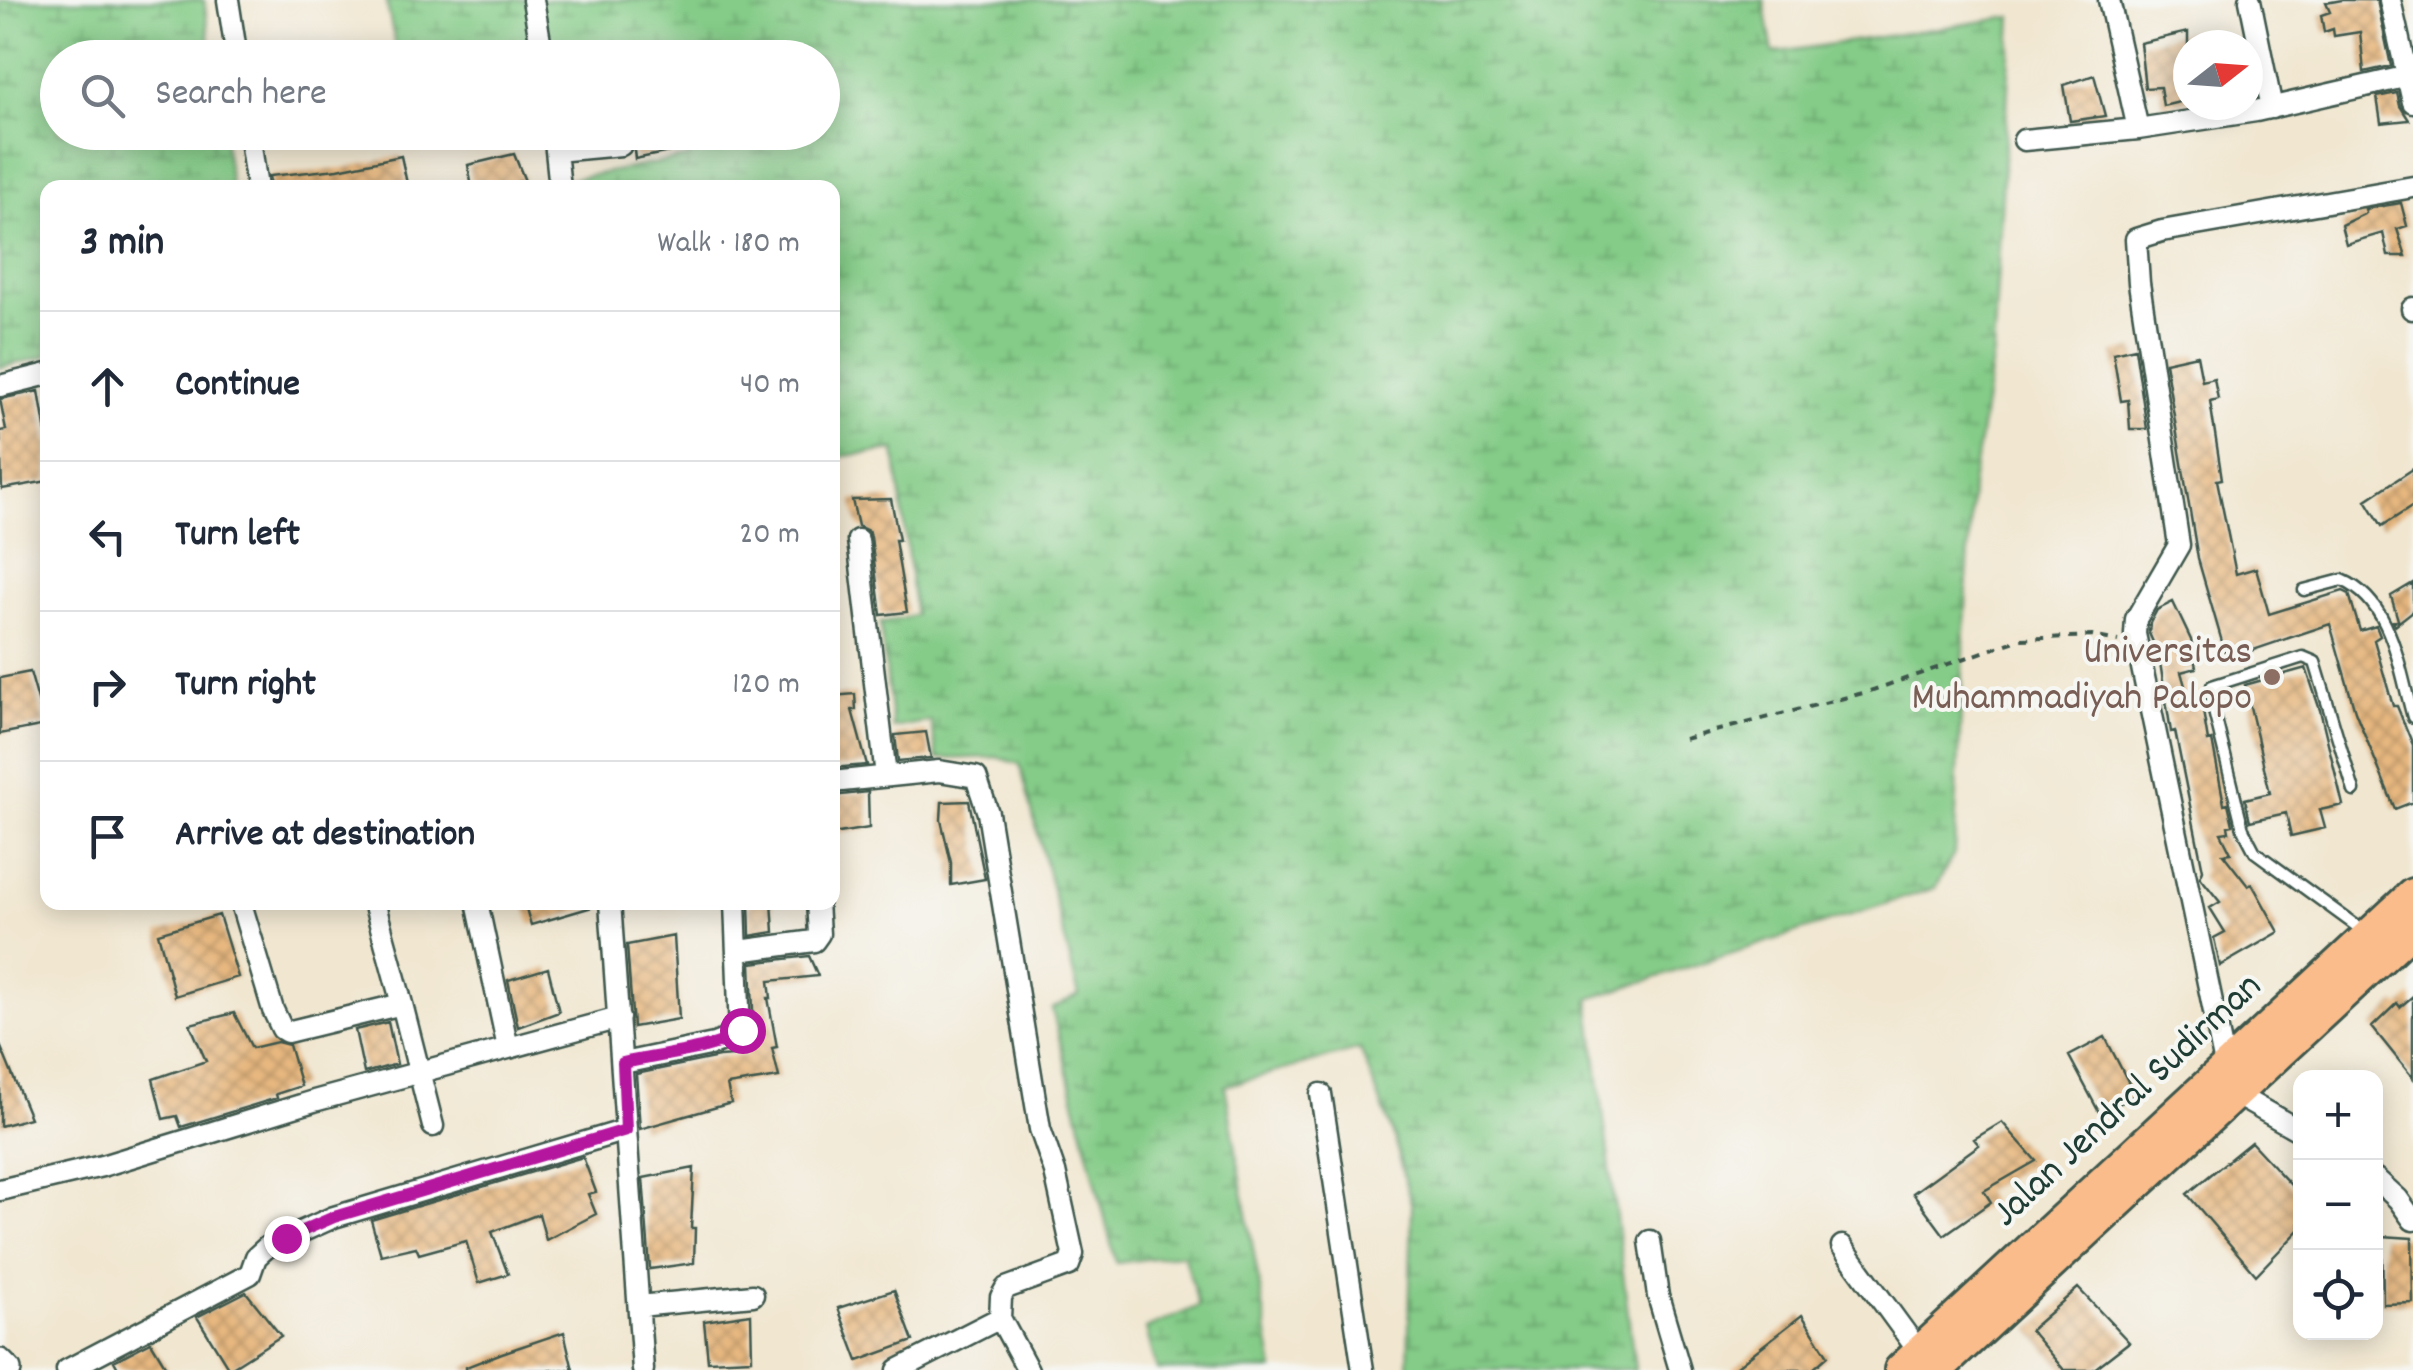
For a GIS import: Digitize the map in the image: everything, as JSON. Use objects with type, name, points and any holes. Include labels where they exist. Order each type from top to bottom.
[{"type":"highway","name":"Jalan Jendral Sudirman","points":[[2229,1081],[2413,895]]},
{"type":"highway","name":"Jalan Jendral Sudirman","points":[[1919,1364],[2229,1081],[2413,928]]},
{"type":"street","points":[[228,0],[234,40]]},
{"type":"street","points":[[533,0],[540,40]]},
{"type":"street","points":[[2109,0],[2138,129]]},
{"type":"street","points":[[2250,0],[2272,108]]},
{"type":"street","points":[[2390,0],[2413,102]]},
{"type":"street","points":[[2024,140],[2138,129],[2272,108],[2410,76]]},
{"type":"street","points":[[252,150],[257,180]]},
{"type":"street","points":[[556,150],[559,180]]},
{"type":"street","points":[[2293,1126],[2229,1081],[2138,644],[2136,619],[2179,546],[2136,240],[2162,231],[2413,187]]},
{"type":"street","points":[[0,386],[40,376]]},
{"type":"street","points":[[858,540],[886,776]]},
{"type":"street","points":[[840,781],[939,771],[976,778],[988,813],[1040,1130],[1055,1172],[1073,1254],[1069,1264],[1006,1288],[1001,1297],[1000,1318],[1028,1370]]},
{"type":"street","points":[[243,910],[282,1029],[288,1032],[402,1004]]},
{"type":"street","points":[[376,910],[432,1126]]},
{"type":"street","points":[[479,910],[508,1048]]},
{"type":"street","points":[[611,910],[643,1370]]},
{"type":"street","points":[[623,1063],[738,1037],[742,1030],[735,910]]},
{"type":"street","points":[[738,952],[814,941],[819,934],[818,910]]},
{"type":"street","points":[[0,1190],[102,1166],[619,1018]]},
{"type":"street","points":[[1322,1094],[1363,1370]]},
{"type":"street","points":[[67,1370],[250,1274],[256,1257],[267,1247],[334,1217],[626,1130]]},
{"type":"street","points":[[2383,1185],[2413,1220]]},
{"type":"street","points":[[1650,1241],[1658,1296],[1680,1370]]},
{"type":"street","points":[[1842,1246],[1919,1364]]},
{"type":"street","points":[[640,1306],[753,1295]]},
{"type":"street","points":[[898,1370],[1000,1318]]},
{"type":"street","points":[[0,1362],[8,1370]]},
{"type":"lane","points":[[2304,590],[2342,580],[2371,598],[2380,610],[2413,718]]},
{"type":"lane","points":[[2354,790],[2311,658],[2303,657],[2212,686],[2212,702],[2243,828],[2254,852],[2371,936]]},
{"type":"path","points":[[1684,739],[1866,692],[2021,639],[2092,636],[2138,644]]},
{"type":"green space","points":[[0,0],[204,0],[210,40],[40,40],[40,150],[226,150],[230,180],[40,180],[40,358],[0,368]]},
{"type":"green space","points":[[386,0],[1764,0],[1773,53],[2012,17],[1993,353],[1972,485],[1954,853],[1935,888],[1589,999],[1635,1370],[1408,1370],[1412,1207],[1394,1137],[1360,1049],[1225,1086],[1274,1370],[1157,1370],[1146,1329],[1199,1306],[1183,1254],[1116,1263],[1052,1009],[1079,995],[1020,764],[997,757],[937,759],[931,721],[893,728],[880,623],[915,615],[895,450],[840,456],[840,180],[565,180],[690,157],[689,150],[840,150],[840,40],[394,40]]},
{"type":"building","points":[[2377,0],[2391,66],[2364,72],[2360,32],[2334,36],[2333,29],[2324,32],[2321,15],[2330,12],[2326,3]]},
{"type":"building","points":[[2173,35],[2173,104],[2163,106],[2160,87],[2145,88],[2140,43]]},
{"type":"building","points":[[2094,75],[2105,116],[2070,121],[2064,85]]},
{"type":"building","points":[[2397,93],[2409,120],[2381,123],[2377,97]]},
{"type":"building","points":[[634,150],[679,150],[635,159]]},
{"type":"building","points":[[514,154],[525,180],[471,180],[468,165]]},
{"type":"building","points":[[401,156],[406,180],[270,180],[269,176],[338,169]]},
{"type":"building","points":[[2401,203],[2407,226],[2397,229],[2406,256],[2388,256],[2383,233],[2346,244],[2341,225],[2366,213],[2365,209]]},
{"type":"building","points":[[2135,348],[2147,429],[2130,429],[2128,400],[2121,401],[2113,353]]},
{"type":"building","points":[[2197,355],[2202,381],[2214,378],[2218,399],[2210,401],[2222,479],[2217,480],[2236,574],[2256,568],[2269,614],[2343,591],[2349,594],[2360,631],[2376,626],[2380,636],[2374,640],[2393,706],[2397,706],[2413,745],[2413,802],[2395,809],[2355,711],[2330,624],[2227,659],[2198,559],[2165,362]]},
{"type":"building","points":[[39,391],[40,482],[2,489],[0,431],[6,430],[0,399]]},
{"type":"building","points":[[2413,469],[2413,506],[2382,526],[2366,500]]},
{"type":"building","points":[[891,499],[907,612],[881,615],[871,537],[858,526],[852,500]]},
{"type":"building","points":[[2413,583],[2413,611],[2395,625],[2393,621],[2398,620],[2391,596]]},
{"type":"building","points":[[2173,602],[2191,640],[2196,668],[2181,672],[2188,696],[2200,693],[2208,741],[2212,740],[2224,804],[2228,803],[2233,825],[2228,826],[2229,832],[2221,833],[2231,853],[2223,854],[2248,886],[2252,884],[2279,932],[2220,966],[2214,938],[2225,932],[2210,908],[2220,902],[2200,877],[2203,870],[2175,731],[2171,732],[2159,656],[2149,633],[2157,610]]},
{"type":"building","points":[[2306,668],[2343,805],[2320,810],[2325,828],[2291,836],[2286,813],[2250,821],[2245,799],[2270,793],[2245,685]]},
{"type":"building","points":[[30,672],[40,707],[40,726],[0,734],[0,678]]},
{"type":"building","points":[[855,694],[856,710],[852,710],[867,765],[840,767],[840,695]]},
{"type":"building","points":[[926,732],[931,758],[898,761],[895,735]]},
{"type":"building","points":[[868,792],[869,828],[840,833],[840,795]]},
{"type":"building","points":[[969,801],[985,879],[951,885],[942,802]]},
{"type":"building","points":[[526,910],[582,910],[531,925]]},
{"type":"building","points":[[749,910],[773,910],[774,932],[750,936]]},
{"type":"building","points":[[219,915],[238,977],[175,996],[158,933]]},
{"type":"building","points":[[674,936],[679,1019],[633,1027],[627,945]]},
{"type":"building","points":[[809,956],[818,976],[769,981],[768,998],[777,1047],[772,1048],[779,1077],[727,1085],[731,1103],[640,1129],[636,1074],[747,1055],[754,1033],[751,963]]},
{"type":"building","points":[[548,968],[559,1012],[518,1027],[508,980]]},
{"type":"building","points":[[2413,996],[2413,1078],[2372,1027],[2397,1003],[2400,1007]]},
{"type":"building","points":[[234,1013],[252,1048],[277,1042],[289,1045],[301,1086],[276,1094],[277,1098],[181,1127],[177,1116],[163,1119],[153,1079],[206,1061],[190,1024]]},
{"type":"building","points":[[388,1022],[397,1064],[364,1073],[355,1030]]},
{"type":"building","points":[[2105,1037],[2135,1095],[2100,1114],[2069,1056]]},
{"type":"building","points":[[0,1045],[30,1118],[0,1126]]},
{"type":"building","points":[[2002,1122],[2036,1161],[1984,1191],[1991,1202],[1944,1235],[1913,1193],[1979,1145],[1974,1139]]},
{"type":"building","points":[[2251,1142],[2293,1187],[2293,1236],[2256,1275],[2187,1194]]},
{"type":"building","points":[[583,1157],[596,1192],[588,1194],[596,1214],[546,1240],[539,1214],[492,1232],[508,1274],[479,1283],[466,1241],[419,1254],[416,1247],[381,1255],[371,1220]]},
{"type":"building","points":[[694,1168],[694,1263],[650,1269],[643,1178]]},
{"type":"building","points":[[2383,1236],[2412,1238],[2413,1303],[2383,1304]]},
{"type":"building","points":[[2078,1288],[2129,1342],[2093,1370],[2064,1370],[2030,1330]]},
{"type":"building","points":[[894,1290],[913,1341],[858,1361],[838,1308]]},
{"type":"building","points":[[246,1292],[281,1336],[229,1369],[197,1317]]},
{"type":"building","points":[[751,1314],[752,1359],[708,1361],[704,1321]]},
{"type":"building","points":[[1802,1315],[1828,1356],[1812,1370],[1732,1370]]},
{"type":"building","points":[[564,1332],[573,1370],[466,1370],[502,1353]]},
{"type":"building","points":[[151,1342],[168,1370],[119,1370],[114,1361]]},
{"type":"place","name":"Universitas Muhammadiyah Palopo","points":[[2272,677]]},
{"type":"route","points":[[286,1238],[334,1217],[626,1130],[623,1063],[734,1039],[742,1030]]}]
